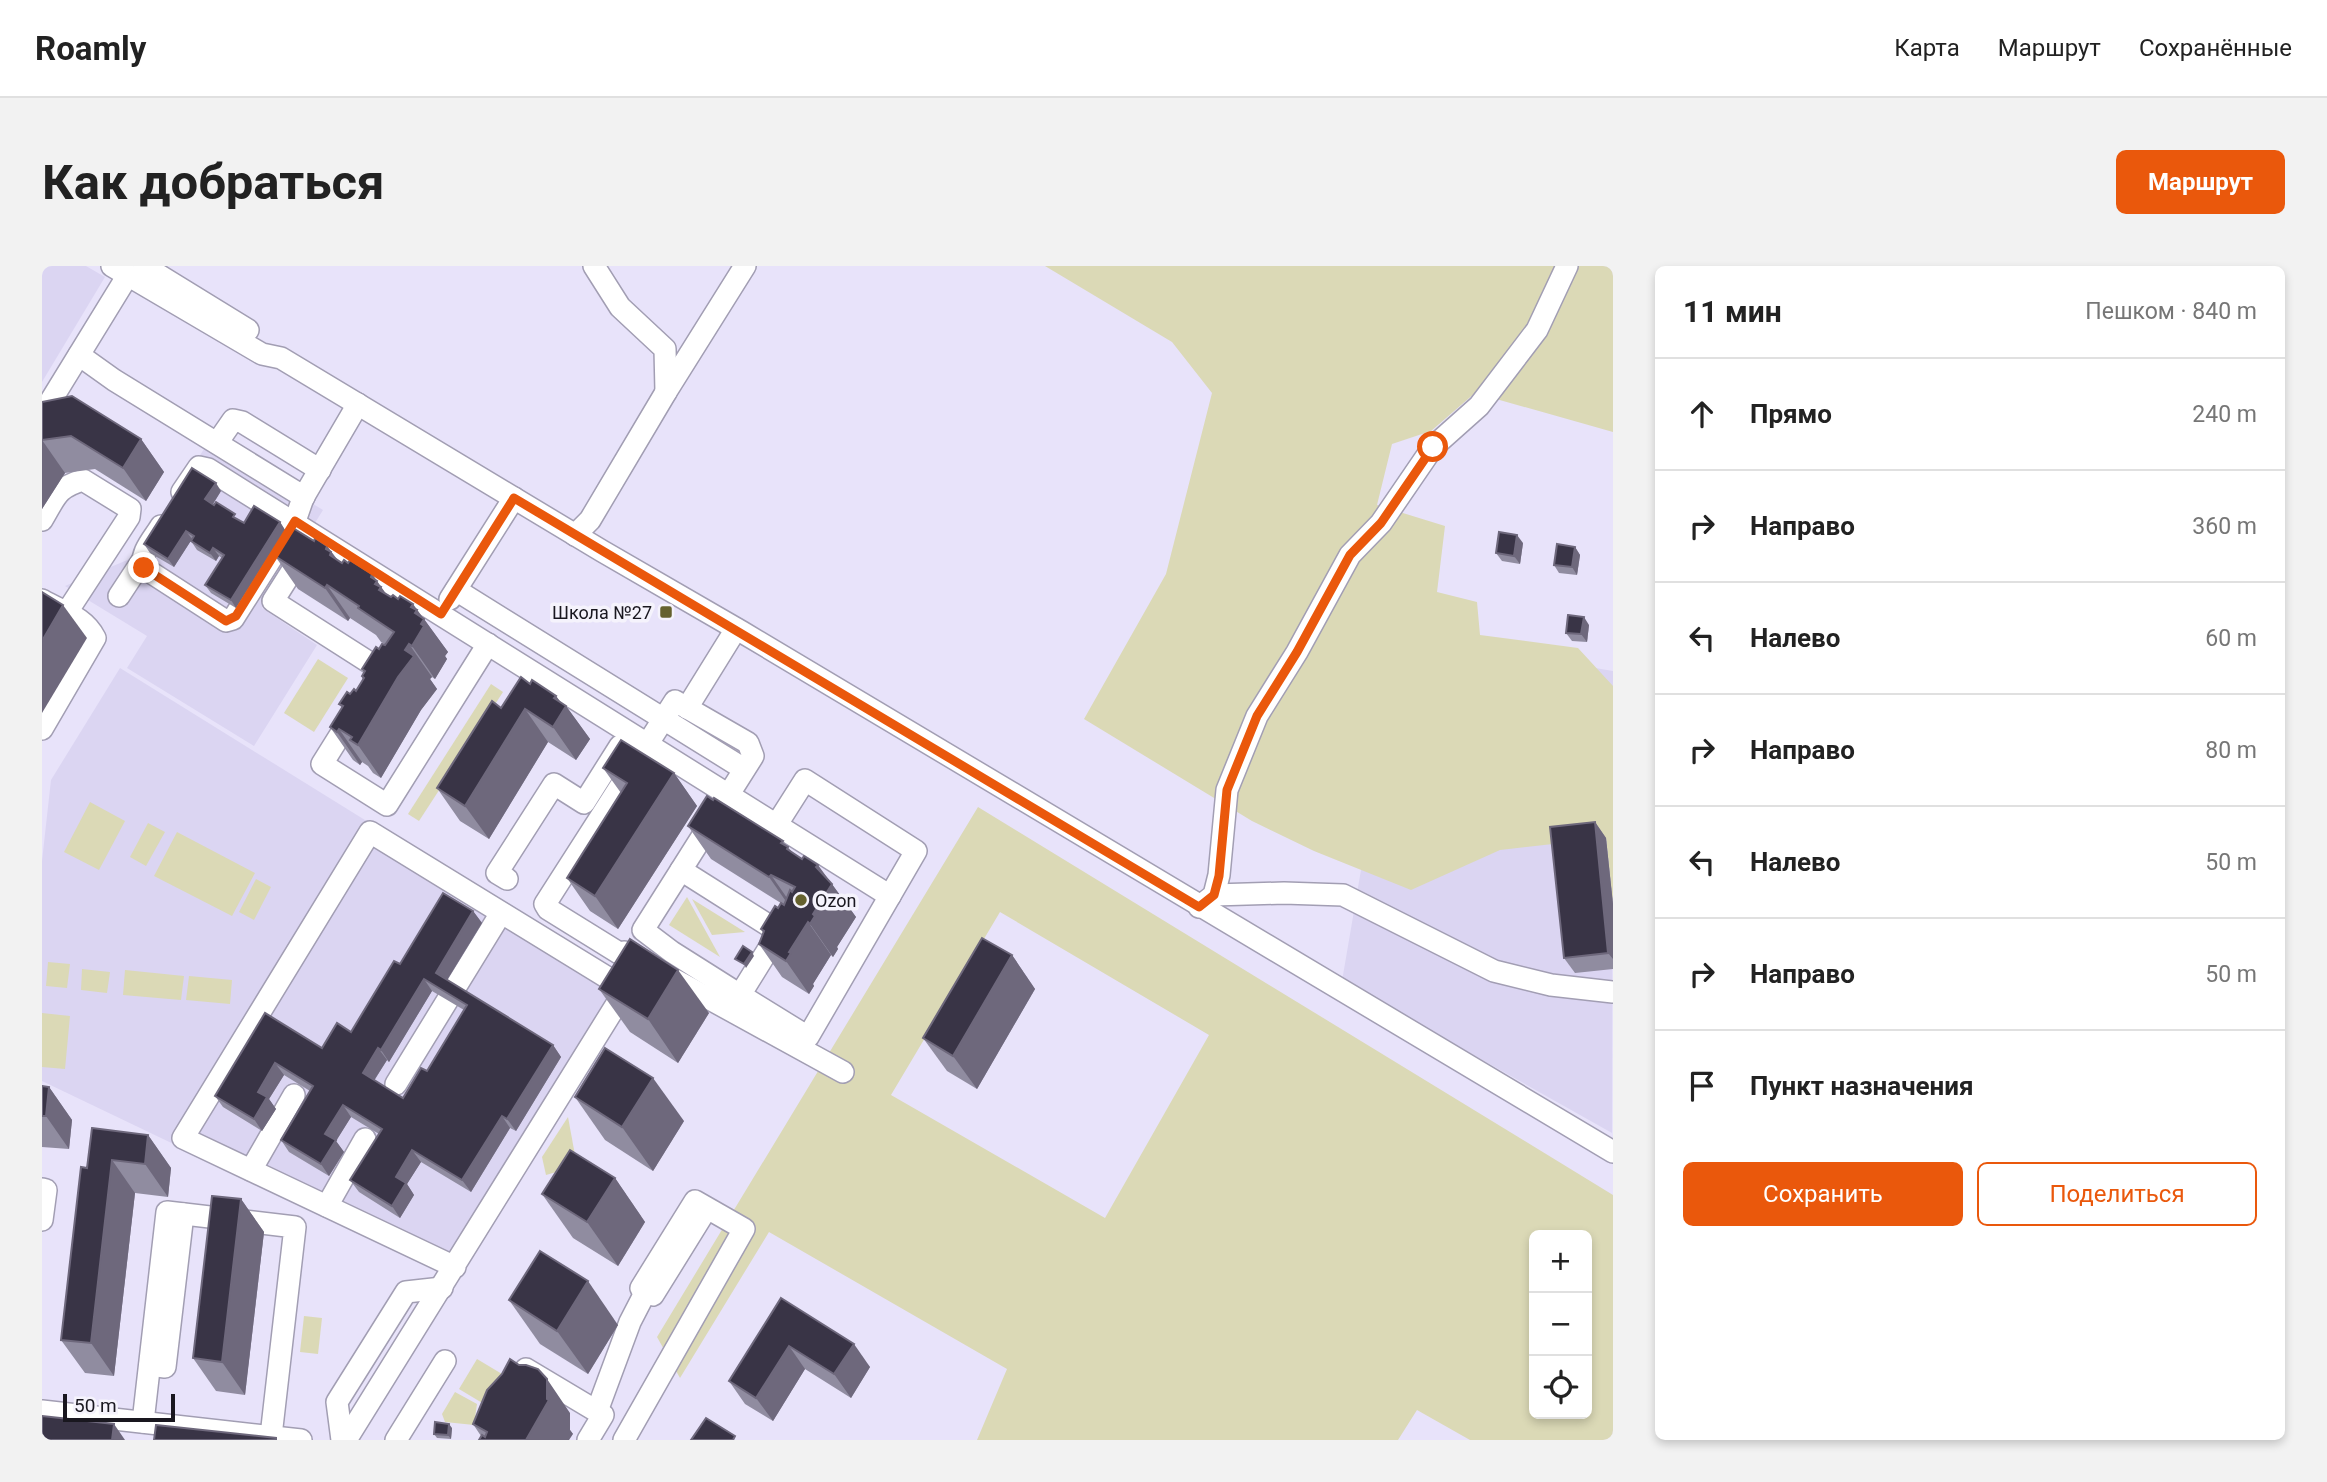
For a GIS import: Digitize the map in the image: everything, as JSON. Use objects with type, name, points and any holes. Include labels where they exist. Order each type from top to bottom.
[{"type":"street","points":[[594,266],[620,307],[665,349],[666,392]]},
{"type":"street","points":[[575,535],[590,520],[745,266]]},
{"type":"street","points":[[1206,901],[1219,876],[1227,790],[1257,716],[1297,652],[1350,555],[1381,523],[1433,447],[1479,406],[1529,341],[1537,330],[1567,266]]},
{"type":"street","points":[[42,415],[128,269],[178,283],[272,345],[281,358],[575,535],[1206,901],[1613,1152]]},
{"type":"street","points":[[79,355],[114,380],[304,497]]},
{"type":"street","points":[[142,561],[149,573],[230,621],[236,616],[295,521],[304,497],[358,404]]},
{"type":"street","points":[[217,443],[233,420],[242,422],[320,470]]},
{"type":"street","points":[[119,596],[199,467],[208,468],[890,896]]},
{"type":"street","points":[[42,520],[66,485],[83,480],[130,509],[129,517],[67,612]]},
{"type":"street","points":[[441,614],[514,498]]},
{"type":"street","points":[[316,534],[273,601],[381,670],[322,764],[387,805],[488,644]]},
{"type":"street","points":[[456,590],[744,769]]},
{"type":"street","points":[[42,600],[89,626],[95,638],[42,729]]},
{"type":"street","points":[[687,708],[736,629]]},
{"type":"street","points":[[777,824],[805,780],[916,850],[807,1037],[672,952],[643,930],[753,756],[748,743],[675,701],[545,904],[548,909],[619,953],[624,952],[842,1072]]},
{"type":"street","points":[[507,879],[497,873],[554,783],[584,803],[629,733]]},
{"type":"street","points":[[344,1440],[337,1402],[406,1292],[442,1288],[455,1268],[626,989],[370,832],[183,1138],[455,1268]]},
{"type":"street","points":[[681,870],[779,932],[740,995]]},
{"type":"street","points":[[1206,901],[1284,892],[1343,895],[1494,971],[1551,985],[1613,992]]},
{"type":"street","points":[[396,1084],[501,913]]},
{"type":"street","points":[[251,1170],[295,1095]]},
{"type":"street","points":[[327,1206],[365,1139]]},
{"type":"street","points":[[42,1189],[46,1190],[42,1220]]},
{"type":"street","points":[[597,1412],[630,1322],[646,1291],[641,1288],[695,1200],[744,1229],[624,1440]]},
{"type":"street","points":[[143,1422],[167,1212],[295,1227],[271,1436]]},
{"type":"street","points":[[396,1440],[445,1361]]},
{"type":"street","points":[[512,1393],[526,1370],[603,1415],[588,1440]]},
{"type":"street","points":[[42,1411],[301,1440]]},
{"type":"shaded area","points":[[42,266],[86,266],[105,277],[42,382]]},
{"type":"shaded area","points":[[1045,266],[1613,266],[1613,432],[1475,393],[1431,431],[1392,444],[1377,505],[1445,526],[1437,592],[1477,602],[1480,635],[1578,648],[1613,686],[1613,904],[1606,838],[1500,850],[1411,890],[1314,851],[1252,821],[1084,719],[1166,574],[1212,393],[1172,342]]},
{"type":"shaded area","points":[[209,441],[323,510],[262,608],[317,645],[254,746],[127,668],[147,636],[65,586],[137,556]]},
{"type":"shaded area","points":[[1357,628],[1613,671],[1612,1133],[1342,981],[1361,870]]},
{"type":"shaded area","points":[[318,659],[348,678],[314,732],[284,713]]},
{"type":"shaded area","points":[[120,668],[634,987],[449,1276],[42,1081],[42,861],[51,780]]},
{"type":"shaded area","points":[[491,684],[503,692],[419,821],[408,814]]},
{"type":"shaded area","points":[[90,802],[125,821],[99,870],[64,852]]},
{"type":"shaded area","points":[[978,807],[1613,1195],[1613,1440],[1470,1440],[1417,1410],[1398,1440],[977,1440],[1007,1369],[769,1232],[680,1378],[657,1337]],"holes":[[[1000,912],[1209,1035],[1105,1218],[891,1095]]]},
{"type":"shaded area","points":[[148,823],[165,832],[146,866],[130,857]]},
{"type":"shaded area","points":[[177,832],[255,873],[232,916],[154,876]]},
{"type":"shaded area","points":[[256,879],[271,887],[254,920],[239,912]]},
{"type":"shaded area","points":[[687,897],[720,957],[669,925]]},
{"type":"shaded area","points":[[692,899],[745,932],[712,935]]},
{"type":"shaded area","points":[[48,962],[70,964],[67,988],[46,986]]},
{"type":"shaded area","points":[[82,969],[110,972],[107,993],[81,990]]},
{"type":"shaded area","points":[[125,970],[184,976],[181,1000],[123,995]]},
{"type":"shaded area","points":[[189,976],[232,980],[230,1004],[186,1000]]},
{"type":"shaded area","points":[[42,1013],[70,1016],[65,1069],[42,1067]]},
{"type":"shaded area","points":[[568,1117],[577,1166],[546,1175],[542,1157]]},
{"type":"shaded area","points":[[304,1316],[322,1318],[318,1354],[300,1352]]},
{"type":"shaded area","points":[[477,1359],[507,1377],[489,1407],[459,1389]]},
{"type":"shaded area","points":[[455,1392],[477,1404],[474,1425],[445,1422],[442,1414]]},
{"type":"building","points":[[72,396],[141,439],[123,468],[71,436],[42,440],[42,402]]},
{"type":"building","points":[[192,468],[216,483],[205,499],[214,505],[216,502],[235,514],[233,517],[244,523],[254,506],[280,522],[231,600],[205,585],[224,555],[213,548],[210,553],[191,541],[194,536],[186,531],[168,559],[144,544]]},
{"type":"building","points":[[293,528],[327,546],[330,555],[342,563],[344,560],[348,563],[350,560],[372,574],[371,577],[377,581],[375,584],[381,587],[379,590],[398,599],[400,596],[413,604],[411,607],[417,610],[415,613],[424,619],[421,624],[424,626],[412,646],[409,644],[405,650],[414,656],[398,677],[358,745],[350,740],[352,737],[330,727],[343,706],[339,704],[347,692],[350,694],[354,689],[356,691],[364,678],[362,676],[365,671],[362,669],[376,647],[379,649],[382,644],[385,645],[394,632],[327,585],[325,588],[275,556]]},
{"type":"building","points":[[1499,532],[1517,535],[1514,556],[1496,553]]},
{"type":"building","points":[[1557,544],[1575,547],[1572,567],[1554,565]]},
{"type":"building","points":[[42,592],[63,605],[42,641]]},
{"type":"building","points":[[1568,615],[1584,617],[1581,634],[1566,633]]},
{"type":"building","points":[[521,677],[530,684],[532,680],[566,706],[553,727],[525,709],[465,806],[437,788],[492,701],[501,708]]},
{"type":"building","points":[[621,740],[674,773],[595,896],[567,878],[627,783],[603,768]]},
{"type":"building","points":[[707,796],[783,841],[781,843],[788,847],[787,849],[802,859],[804,856],[818,865],[816,867],[832,884],[786,961],[759,944],[764,931],[761,929],[775,906],[778,908],[781,903],[784,905],[790,890],[792,892],[795,887],[771,875],[769,877],[688,826]]},
{"type":"building","points":[[1595,822],[1608,953],[1564,958],[1550,827]]},
{"type":"building","points":[[443,893],[473,911],[436,973],[553,1045],[507,1119],[502,1116],[462,1180],[412,1150],[396,1177],[406,1183],[392,1206],[350,1180],[382,1129],[343,1105],[325,1134],[336,1140],[321,1164],[281,1140],[313,1086],[275,1063],[258,1092],[267,1097],[254,1119],[215,1096],[265,1013],[322,1048],[337,1023],[351,1032],[394,961],[400,964]],"holes":[[[424,979],[467,1005],[427,1071],[421,1068],[403,1098],[363,1073],[378,1048],[381,1050]]]},
{"type":"building","points":[[982,938],[1012,955],[953,1056],[923,1038]]},
{"type":"building","points":[[630,939],[678,970],[648,1019],[599,989]]},
{"type":"building","points":[[743,946],[752,952],[744,964],[735,959]]},
{"type":"building","points":[[605,1048],[653,1078],[622,1127],[575,1097]]},
{"type":"building","points":[[42,1086],[49,1087],[46,1116],[42,1116]]},
{"type":"building","points":[[92,1128],[148,1135],[145,1164],[112,1160],[91,1343],[61,1340],[81,1167],[87,1168]]},
{"type":"building","points":[[570,1150],[615,1178],[587,1222],[542,1194]]},
{"type":"building","points":[[212,1196],[241,1199],[222,1362],[193,1358]]},
{"type":"building","points":[[540,1251],[588,1281],[557,1331],[509,1300]]},
{"type":"building","points":[[781,1298],[854,1344],[834,1374],[789,1346],[756,1398],[729,1381]]},
{"type":"building","points":[[510,1359],[519,1365],[538,1369],[547,1379],[549,1400],[526,1440],[479,1440],[482,1435],[485,1437],[487,1432],[473,1424],[487,1390],[502,1374]]},
{"type":"building","points":[[42,1416],[114,1424],[112,1440],[42,1440]]},
{"type":"building","points":[[706,1418],[735,1436],[733,1440],[691,1440]]},
{"type":"building","points":[[435,1422],[449,1424],[448,1435],[434,1434]]},
{"type":"building","points":[[156,1425],[276,1438],[276,1440],[154,1440]]},
{"type":"place","name":"Школа №27","points":[[666,612]]},
{"type":"place","name":"Ozon","points":[[801,900]]},
{"type":"route","points":[[144,568],[230,621],[236,616],[295,521],[441,614],[514,498],[1199,907],[1214,895],[1219,876],[1227,790],[1257,716],[1297,652],[1350,555],[1381,523],[1433,447]]}]
